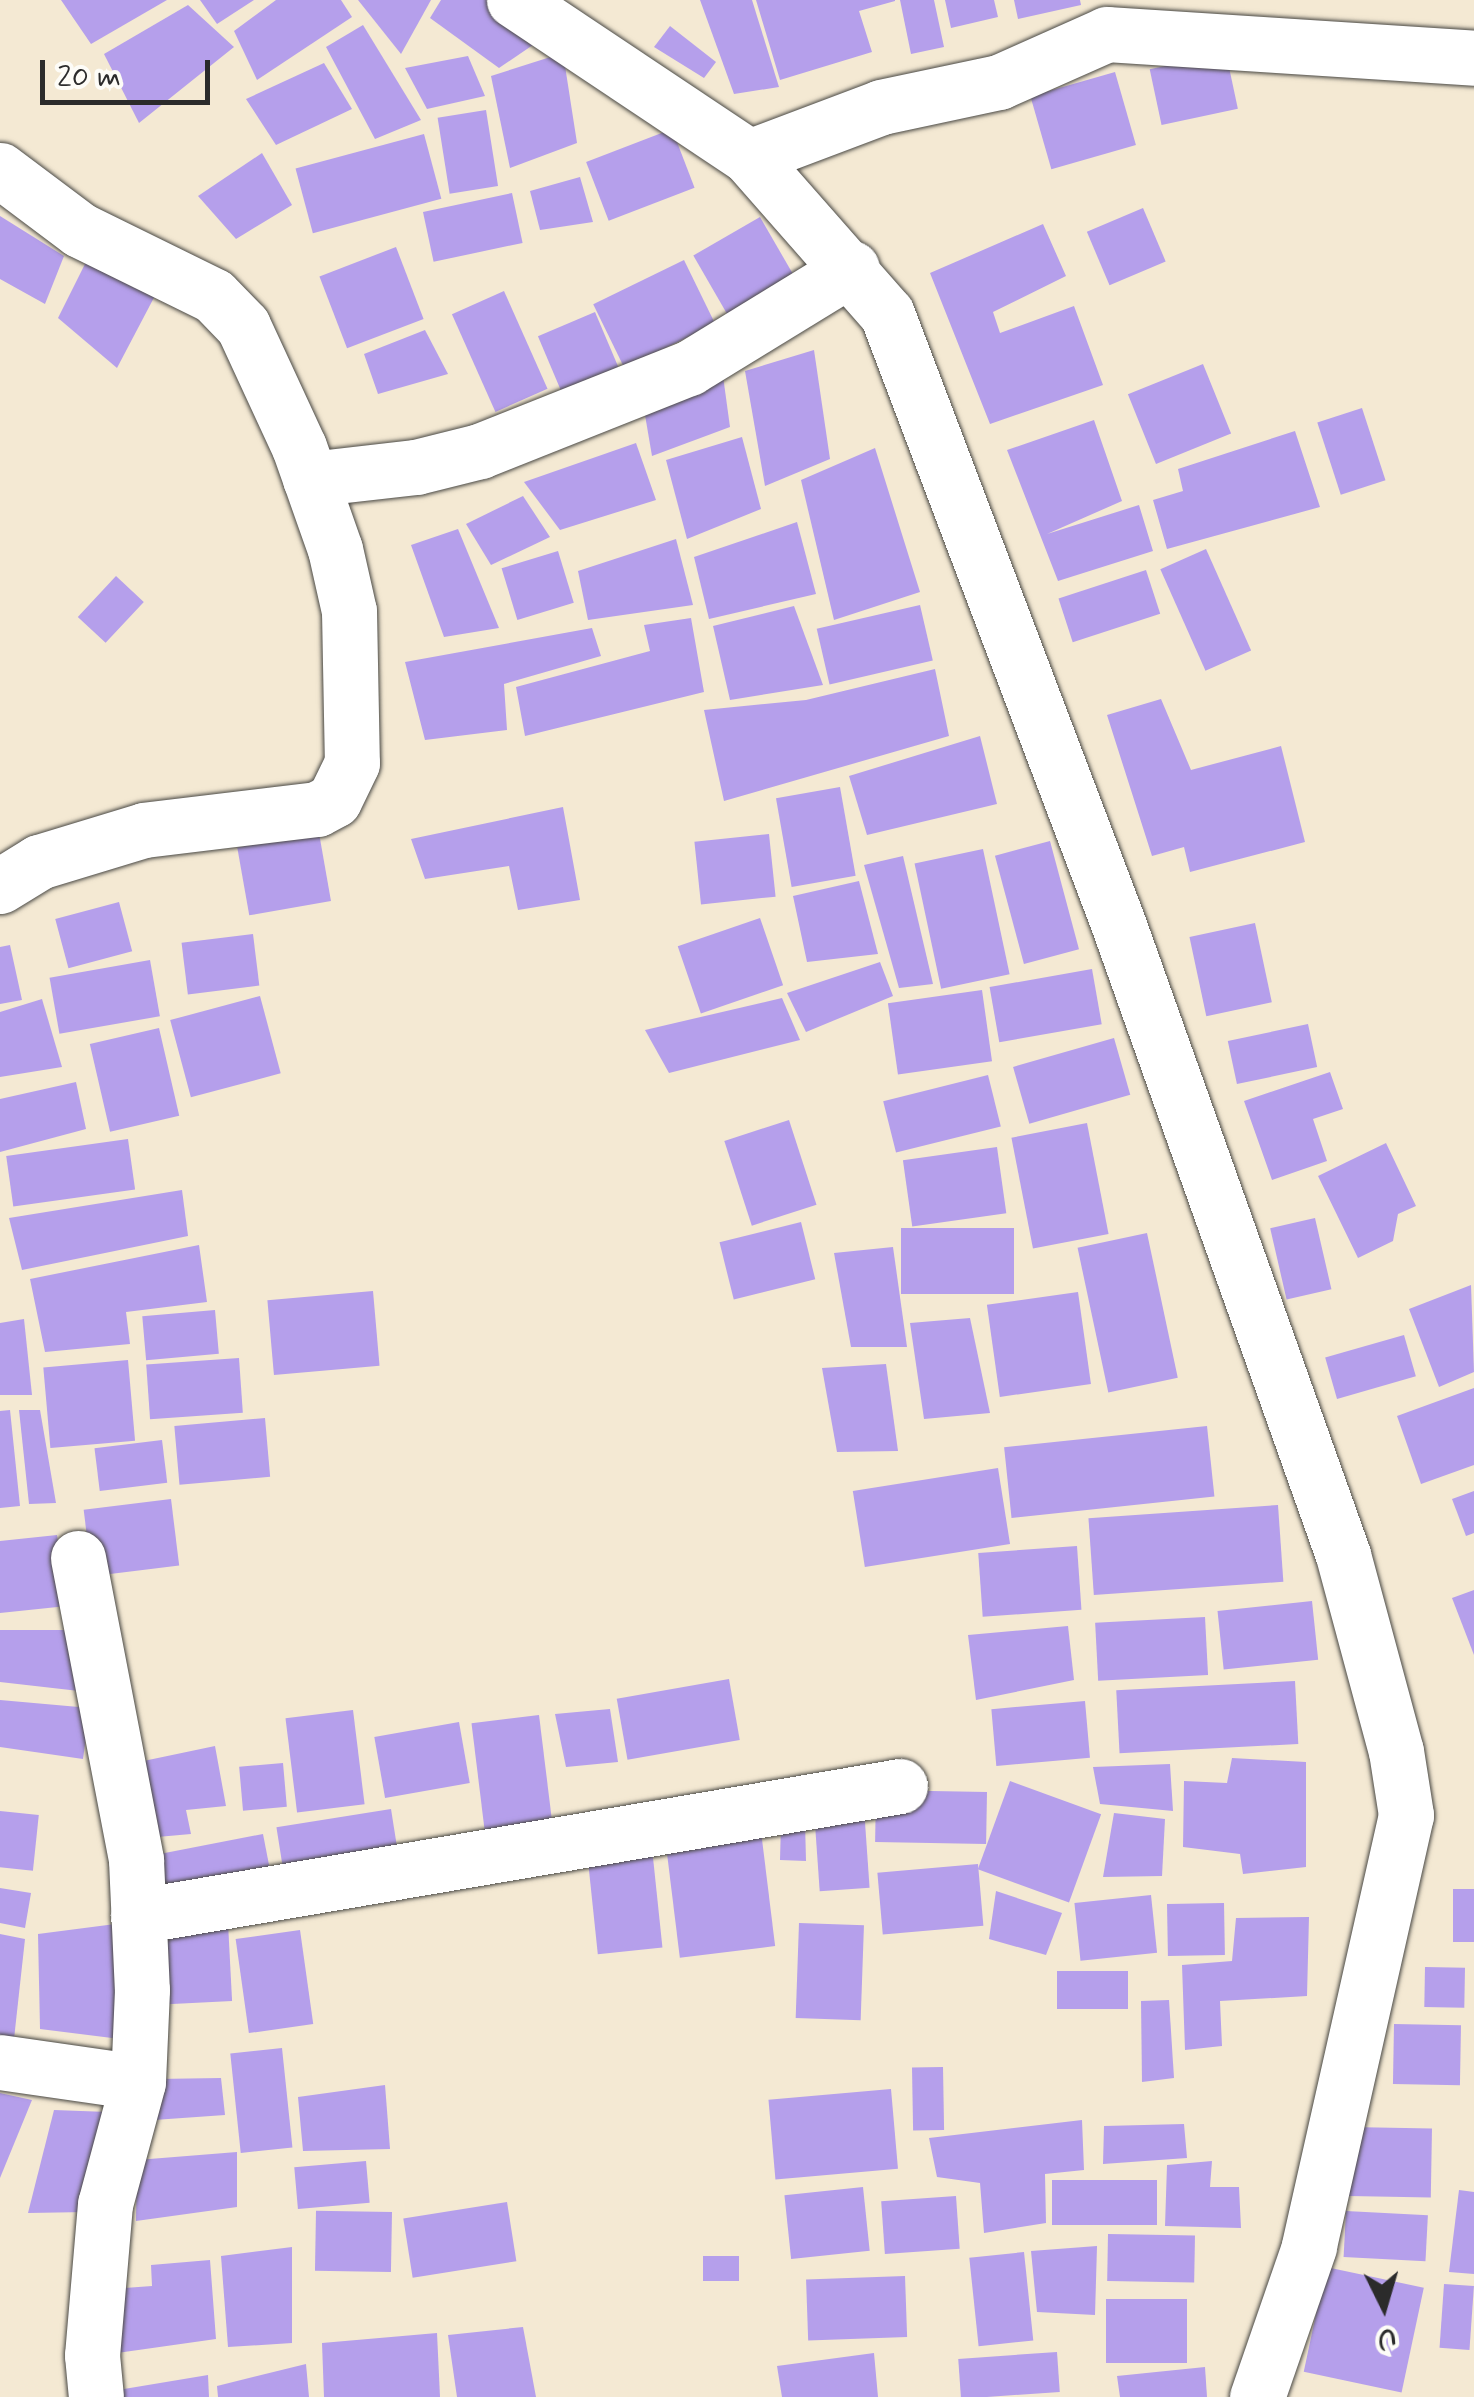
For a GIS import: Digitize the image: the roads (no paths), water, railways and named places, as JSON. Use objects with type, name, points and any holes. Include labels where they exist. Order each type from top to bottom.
[{"type":"street","points":[[514,0],[749,157],[852,268],[886,314],[1118,923],[1343,1555],[1396,1750],[1406,1815],[1392,1896],[1309,2247],[1257,2397]]},
{"type":"street","points":[[749,157],[881,106],[999,82],[1107,34],[1474,58]]},
{"type":"street","points":[[0,170],[80,230],[214,296],[242,326],[310,479],[349,611],[352,763],[334,800],[302,811],[144,830],[39,862],[0,886]]},
{"type":"street","points":[[310,479],[416,466],[480,450],[689,368],[852,268]]},
{"type":"street","points":[[78,1558],[136,1860],[138,1916],[138,2082],[105,2204],[92,2355],[96,2397]]},
{"type":"street","points":[[138,1916],[900,1786]]},
{"type":"street","points":[[0,2062],[138,2082]]}]
